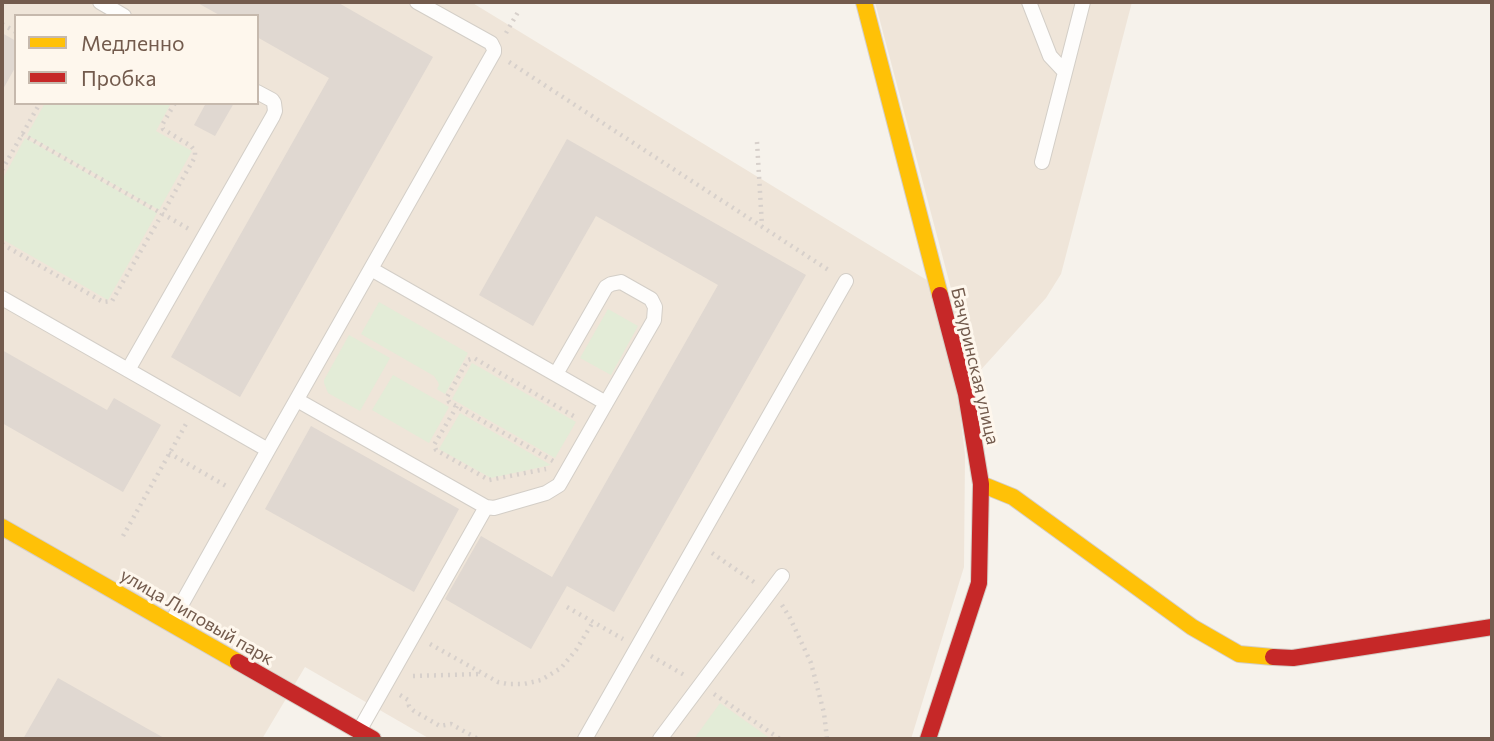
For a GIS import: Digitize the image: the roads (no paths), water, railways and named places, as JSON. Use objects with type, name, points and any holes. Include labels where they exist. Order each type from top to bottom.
[{"type":"street","name":"Бачуринская улица","points":[[864,2],[965,394],[981,484],[979,583],[928,739]]},
{"type":"street","points":[[981,484],[1013,497],[1192,627],[1239,654],[1293,658],[1492,627]]},
{"type":"street","name":"улица Липовый парк","points":[[2,527],[366,735]]},
{"type":"lane","points":[[100,2],[121,14]]},
{"type":"lane","points":[[170,624],[494,52],[491,43],[418,2]]},
{"type":"lane","points":[[1029,2],[1045,46],[1065,72]]},
{"type":"lane","points":[[1042,162],[1083,2]]},
{"type":"lane","points":[[128,370],[275,111],[272,100],[259,93]]},
{"type":"lane","points":[[371,269],[606,403]]},
{"type":"lane","points":[[585,739],[846,281]]},
{"type":"lane","points":[[297,400],[486,507],[501,508],[546,494],[559,485],[654,320],[656,313],[651,299],[621,282],[606,287],[556,374]]},
{"type":"lane","points":[[2,298],[268,450]]},
{"type":"lane","points":[[366,735],[387,681],[486,507]]},
{"type":"lane","points":[[660,739],[782,576]]}]
